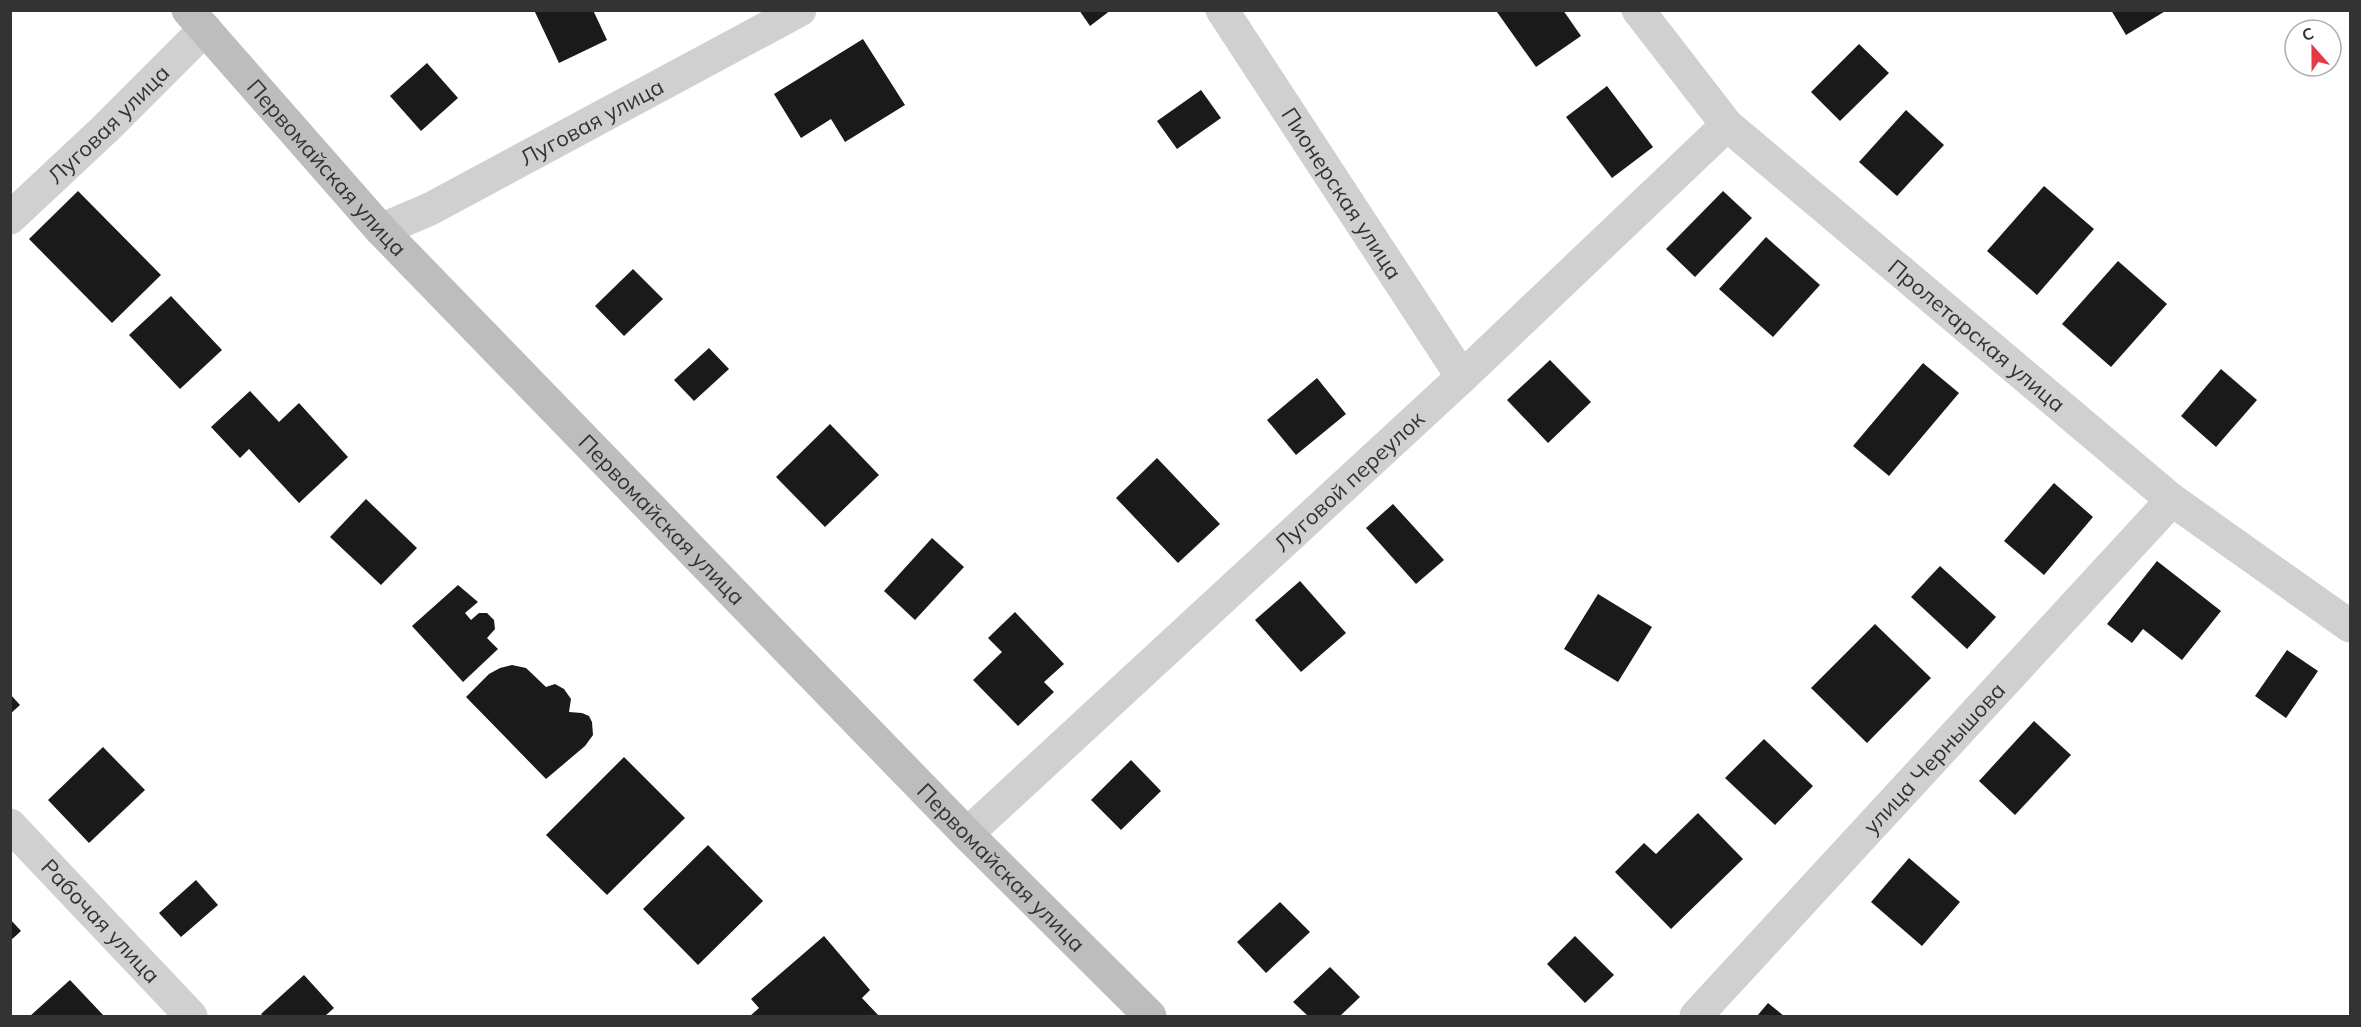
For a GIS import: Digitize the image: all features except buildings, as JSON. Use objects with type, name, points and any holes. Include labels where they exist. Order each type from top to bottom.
[{"type":"main road","name":"Первомайская улица","points":[[196,20],[381,230],[967,834],[1150,1017]]},
{"type":"street","name":"Луговая улица","points":[[381,230],[430,209],[800,10]]},
{"type":"street","name":"Пионерская улица","points":[[1222,10],[1462,377]]},
{"type":"street","name":"Пролетарская улица","points":[[1638,10],[1727,125],[2172,500],[2350,626]]},
{"type":"street","name":"Луговая улица","points":[[10,218],[105,129],[196,20]]},
{"type":"street","name":"Луговой переулок","points":[[967,834],[1462,377],[1727,125]]},
{"type":"street","name":"улица Чернышова","points":[[1696,1017],[2172,500]]},
{"type":"street","name":"Рабочая улица","points":[[10,825],[191,1017]]}]
